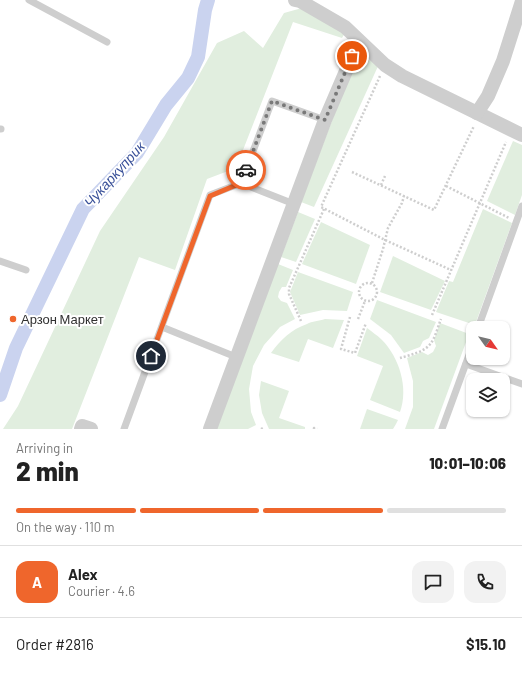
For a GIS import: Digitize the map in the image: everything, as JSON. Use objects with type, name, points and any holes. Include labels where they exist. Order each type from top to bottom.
[{"type":"street","points":[[295,0],[300,1],[345,27],[385,65],[402,76],[517,133]]},
{"type":"street","points":[[478,114],[488,96],[503,61],[522,1]]},
{"type":"street","points":[[210,429],[325,120],[352,56]]},
{"type":"street","points":[[81,429],[82,426],[91,429]]},
{"type":"lane","points":[[30,0],[107,42]]},
{"type":"lane","points":[[241,183],[272,101],[325,120]]},
{"type":"lane","points":[[124,429],[210,196],[241,183],[294,204]]},
{"type":"lane","points":[[481,321],[518,226],[522,206]]},
{"type":"lane","points":[[0,261],[26,270]]},
{"type":"lane","points":[[162,326],[236,357]]},
{"type":"lane","points":[[442,429],[466,364]]},
{"type":"lane","points":[[469,365],[522,384]]},
{"type":"path","points":[[385,65],[320,208],[451,270]]},
{"type":"path","points":[[352,172],[434,210],[478,114]]},
{"type":"path","points":[[432,315],[480,204],[517,133]]},
{"type":"path","points":[[381,185],[385,176]]},
{"type":"path","points":[[446,186],[518,226]]},
{"type":"path","points":[[372,283],[388,228],[402,203],[404,196]]},
{"type":"path","points":[[301,321],[289,294],[289,288],[324,209]]},
{"type":"path","points":[[367,282],[372,283],[377,287],[378,292],[375,298],[370,301],[361,298],[359,292],[360,288],[367,282]]},
{"type":"path","points":[[358,319],[365,300]]},
{"type":"path","points":[[350,317],[341,349],[356,353],[366,323]]},
{"type":"path","points":[[400,358],[424,350],[430,345],[440,319]]},
{"type":"green space","points":[[302,8],[346,31],[342,38],[293,22],[236,168],[207,179],[175,270],[139,257],[72,429],[3,429],[18,406],[100,231],[164,137],[217,43],[244,31],[263,48],[284,13]]},
{"type":"green space","points":[[357,55],[379,64],[314,207],[301,202]]},
{"type":"green space","points":[[513,141],[522,145],[522,195],[515,215],[487,201]]},
{"type":"green space","points":[[483,209],[512,223],[476,321],[466,322],[436,312],[449,281],[453,282]]},
{"type":"green space","points":[[298,212],[315,219],[296,262],[281,257]]},
{"type":"green space","points":[[321,222],[370,245],[356,284],[302,264]]},
{"type":"green space","points":[[393,256],[445,281],[431,310],[380,292]]},
{"type":"green space","points":[[278,264],[293,270],[286,287],[282,287],[278,297],[281,301],[287,303],[295,319],[280,327],[264,345],[253,366],[249,389],[251,412],[256,425],[248,429],[216,429]]},
{"type":"green space","points":[[298,272],[353,292],[347,311],[323,310],[300,315],[290,292]]},
{"type":"green space","points":[[377,300],[436,322],[429,338],[423,341],[420,347],[404,353],[391,335],[370,319]]},
{"type":"green space","points":[[325,319],[344,320],[333,348],[308,339],[299,362],[271,353],[282,339],[291,332],[311,322]]},
{"type":"green space","points":[[440,323],[466,333],[466,342],[434,429],[405,429],[413,407],[413,381],[407,358],[422,352],[428,355],[433,352],[436,346],[434,340]]},
{"type":"green space","points":[[367,328],[380,338],[388,347],[398,364],[403,383],[403,403],[400,412],[370,400],[383,366],[357,356]]},
{"type":"green space","points":[[261,381],[289,391],[279,418],[305,427],[305,429],[269,429],[262,413],[259,395]]},
{"type":"green space","points":[[367,409],[398,420],[393,429],[360,429]]},
{"type":"waterway","name":"Чукаркуприк","points":[[0,395],[16,348],[83,209],[137,153],[166,105],[188,78],[198,57],[205,10],[208,0]]},
{"type":"way so far","points":[[246,170],[272,101],[325,120],[352,56]]},
{"type":"place","name":"Арзон Маркет","points":[[13,319]]},
{"type":"route","points":[[151,356],[210,196],[241,183],[246,170]]}]
